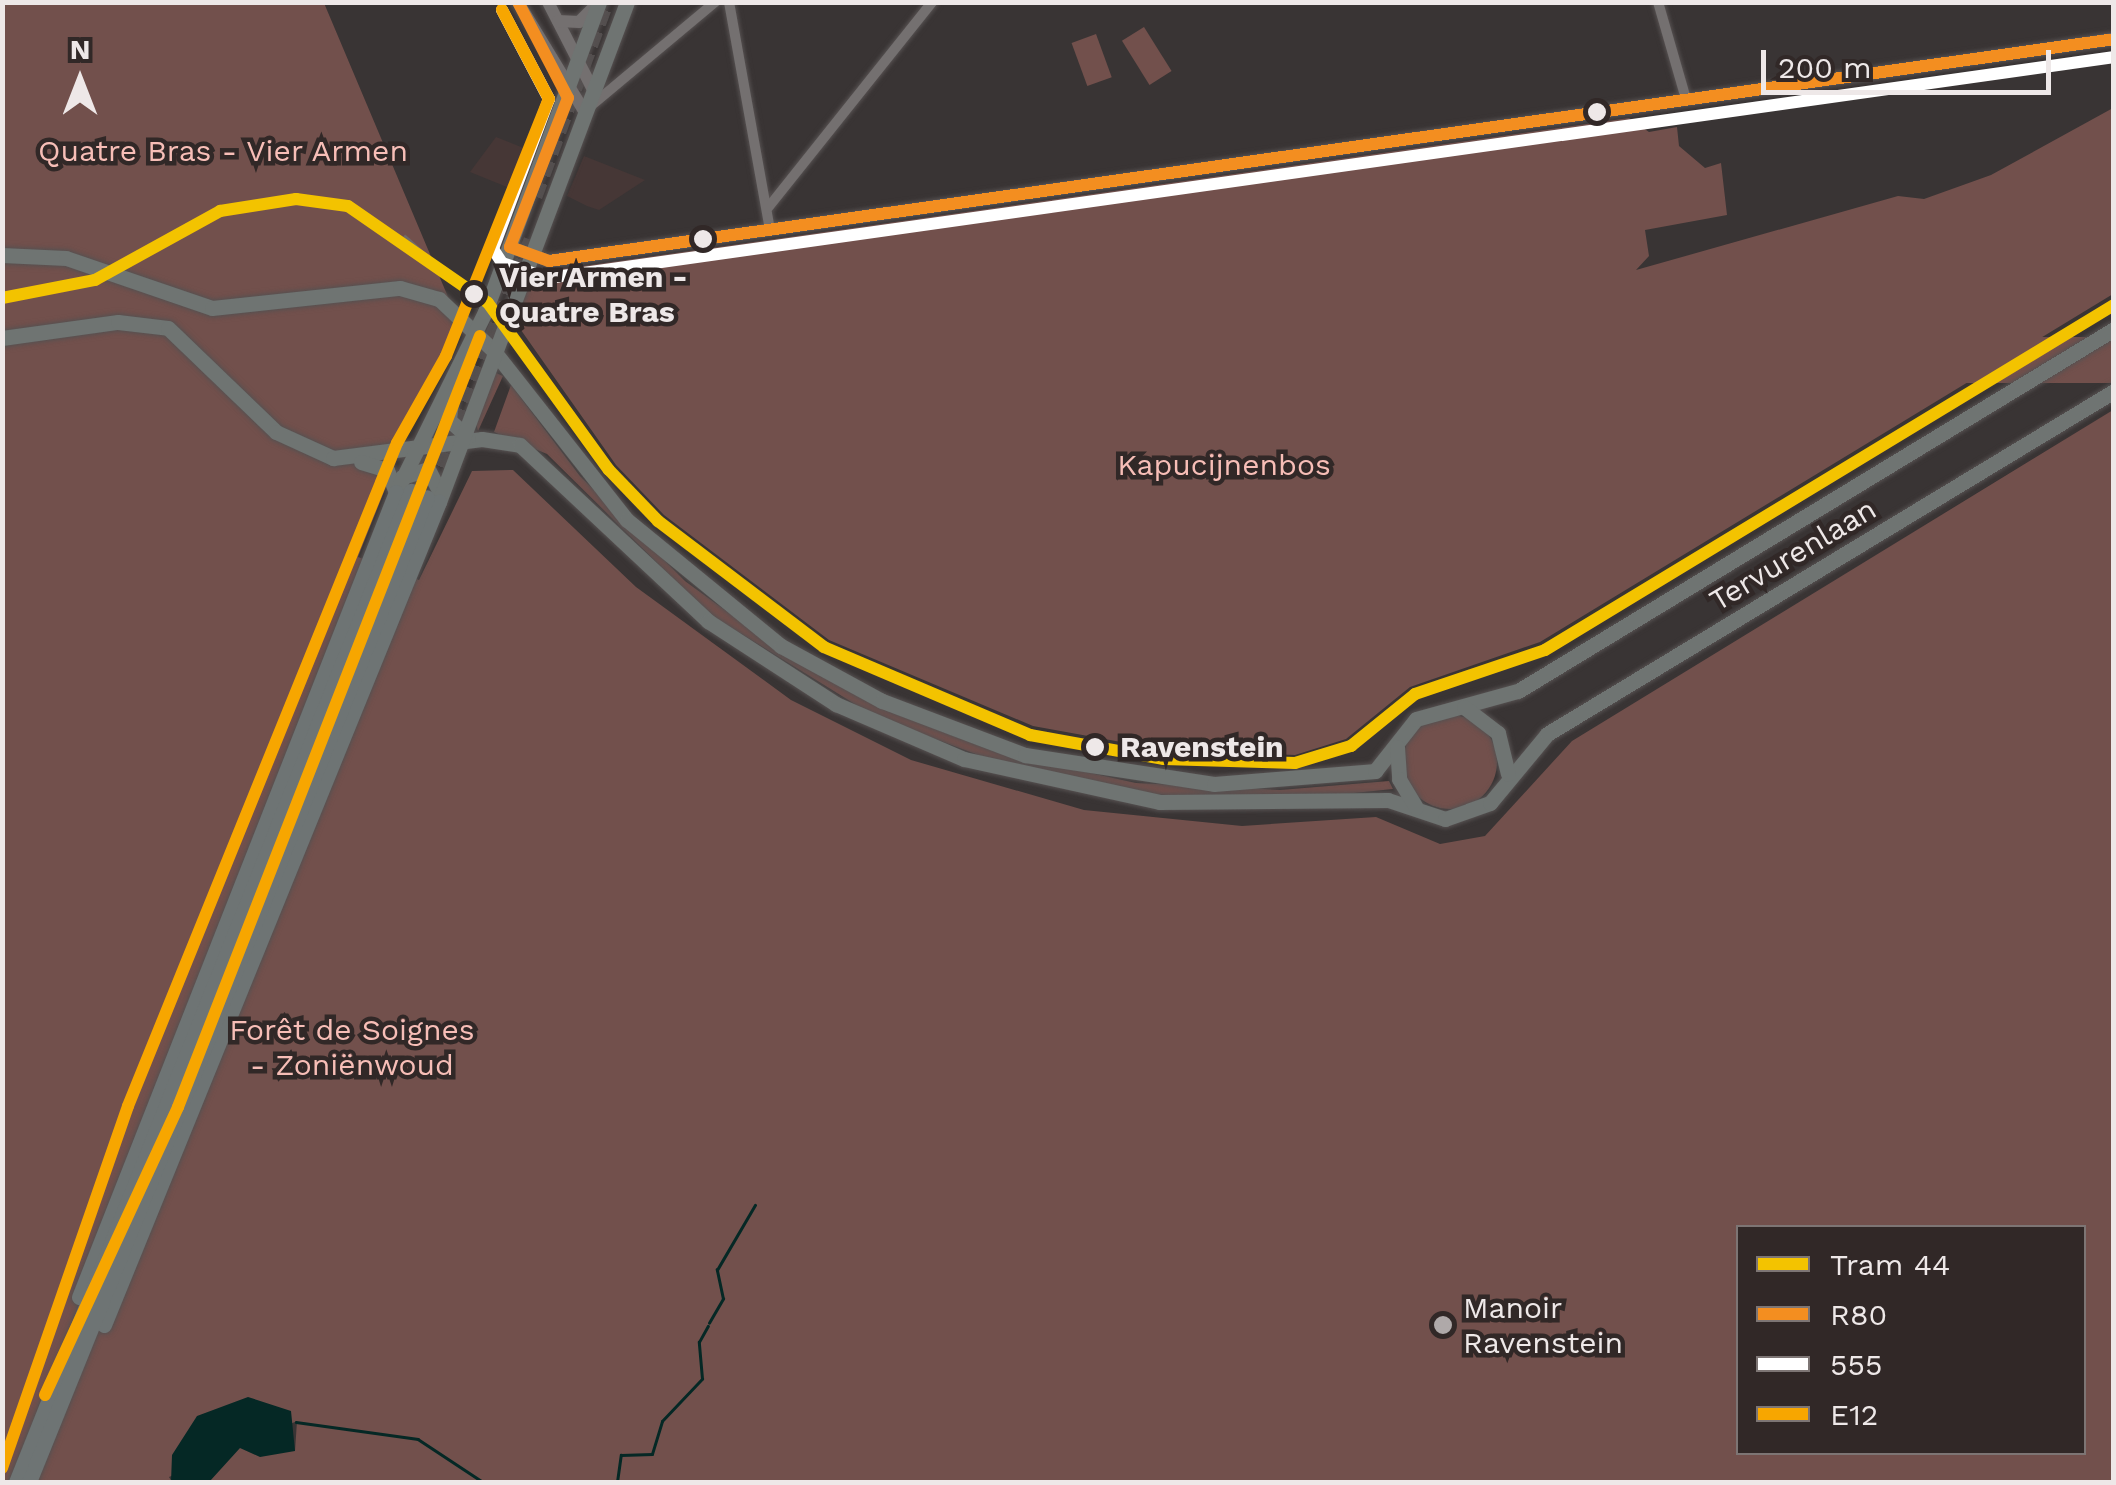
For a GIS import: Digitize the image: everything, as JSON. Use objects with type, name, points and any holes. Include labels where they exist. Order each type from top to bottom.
[{"type":"highway","points":[[16,1482],[415,492]]},
{"type":"highway","points":[[29,1482],[415,492]]},
{"type":"main road","points":[[460,439],[446,410],[568,98],[598,2]]},
{"type":"main road","points":[[415,492],[460,439],[626,2]]},
{"type":"main road","name":"Tervurenlaan","points":[[2,256],[66,258],[212,308],[400,288],[452,307],[494,350],[585,472],[669,560],[781,646],[919,717],[1066,764],[1214,784],[1359,777],[1397,747],[1431,710],[1464,707],[1518,691],[2114,329]]},
{"type":"main road","points":[[452,307],[488,303]]},
{"type":"main road","points":[[2,338],[118,322],[180,334],[288,441],[386,470],[415,492]]},
{"type":"main road","points":[[415,492],[413,450],[462,364]]},
{"type":"main road","name":"Tervurenlaan","points":[[460,439],[536,454],[651,574],[770,664],[919,742],[1020,776],[1160,802],[1378,800],[1445,818],[1476,813],[1547,734],[2114,391]]},
{"type":"main road","points":[[347,460],[460,439]]},
{"type":"main road","points":[[1464,707],[1498,733],[1508,774]]},
{"type":"main road","points":[[1397,747],[1399,779],[1417,809]]},
{"type":"street","points":[[548,2],[592,88]]},
{"type":"street","points":[[558,21],[582,21],[598,2]]},
{"type":"street","points":[[525,5],[568,98],[584,111],[715,2]]},
{"type":"street","points":[[729,2],[770,229]]},
{"type":"street","points":[[766,209],[932,2]]},
{"type":"street","points":[[1658,2],[1686,99]]},
{"type":"street","points":[[510,246],[549,260],[2114,39]]},
{"type":"shaded area","points":[[496,137],[531,151],[517,191],[470,172]]},
{"type":"shaded area","points":[[584,156],[645,180],[599,210],[587,206],[567,196]]},
{"type":"green space","points":[[3,3],[324,3],[462,330],[410,427],[358,557],[419,580],[472,471],[513,470],[636,587],[791,700],[911,760],[1084,810],[1242,826],[1376,817],[1440,844],[1485,836],[1572,741],[2113,410],[2113,1482],[206,1482],[239,1448],[295,1451],[297,1421],[169,1477],[172,1482],[3,1482]]},
{"type":"green space","points":[[1144,27],[1172,71],[1150,85],[1122,41]]},
{"type":"green space","points":[[1096,34],[1112,77],[1087,86],[1072,43]]},
{"type":"green space","name":"Kapucijnenbos","points":[[2113,108],[2113,294],[1540,642],[1410,687],[1346,739],[1295,755],[1165,750],[1033,726],[829,640],[664,515],[616,465],[516,323],[527,289],[548,271],[1629,118],[1649,132],[1677,127],[1679,146],[1705,168],[1721,163],[1727,215],[1645,230],[1649,256],[1636,270],[1898,196],[1924,199],[1991,175]]},
{"type":"green space","points":[[1394,337],[2113,337],[2113,383],[1394,383]]},
{"type":"green space","points":[[494,372],[503,376],[478,431],[476,424]]},
{"type":"green space","points":[[511,385],[580,476],[685,581],[791,658],[891,712],[995,752],[1136,783],[1280,790],[1389,781],[1393,789],[1285,800],[1144,794],[1013,768],[874,716],[708,613],[547,454],[494,432]]},
{"type":"green space","points":[[1450,715],[1468,719],[1483,729],[1493,744],[1497,762],[1493,780],[1483,795],[1468,805],[1450,809],[1432,805],[1417,795],[1407,780],[1403,762],[1407,744],[1417,729],[1432,719]]},
{"type":"water","points":[[248,1397],[291,1411],[295,1451],[260,1457],[240,1448],[210,1481],[171,1482],[172,1455],[197,1416]]},
{"type":"waterway","points":[[709,1323],[723,1299],[717,1270],[755,1205]]},
{"type":"waterway","points":[[617,1482],[621,1455],[652,1454],[662,1421],[702,1379],[699,1342],[708,1326]]},
{"type":"waterway","points":[[296,1422],[418,1439],[483,1482]]},
{"type":"tunnel","points":[[535,196],[605,6]]},
{"type":"tunnel","points":[[431,487],[531,239]]},
{"type":"tunnel","points":[[411,491],[450,402]]},
{"type":"tram line","name":"44","points":[[2,298],[95,280],[220,211],[296,199],[348,206],[488,303],[609,470],[658,521],[824,647],[1030,735],[1164,759],[1295,763],[1351,746],[1415,694],[1545,650],[2114,305]]},
{"type":"tram line","points":[[405,236],[433,261]]},
{"type":"transit line","name":"R80","points":[[518,2],[568,98],[510,247],[549,261],[2114,39]]},
{"type":"transit line","name":"555","points":[[502,10],[549,99],[493,249],[502,263],[548,278],[2114,57]]},
{"type":"transit line","name":"E12","points":[[2,1468],[128,1106],[397,443],[446,356],[549,99],[502,10]]},
{"type":"transit line","name":"E12","points":[[45,1395],[178,1107],[480,336]]},
{"type":"place","name":"Vier Armen - Quatre Bras","points":[[474,294]]},
{"type":"place","name":"Ravenstein","points":[[1095,747]]},
{"type":"place","name":"Manoir Ravenstein","points":[[1443,1325]]},
{"type":"park label","name":"Quatre Bras - Vier Armen","points":[[223,151]]},
{"type":"park label","name":"Forêt de Soignes - Zoniënwoud","points":[[352,1047]]}]
